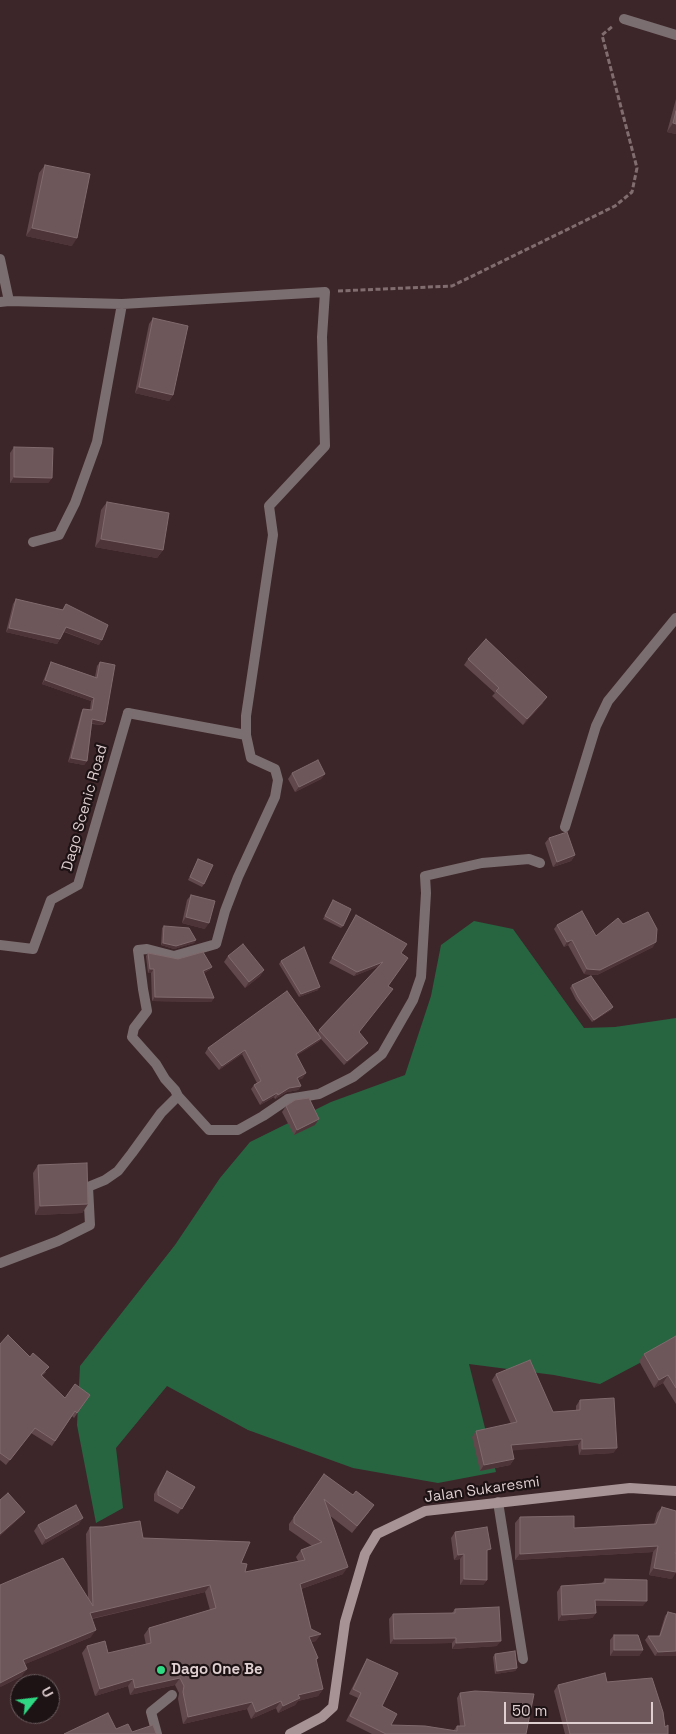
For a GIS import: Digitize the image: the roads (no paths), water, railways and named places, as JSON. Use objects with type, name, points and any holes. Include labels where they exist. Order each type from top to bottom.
[{"type":"main road","name":"Jalan Sukaresmi","points":[[291,1734],[322,1717],[333,1707],[345,1622],[365,1554],[377,1534],[425,1511],[630,1488],[676,1490]]},
{"type":"street","points":[[624,20],[676,35]]},
{"type":"street","points":[[0,259],[5,301],[122,304],[325,292],[322,337],[326,446],[269,506],[273,535],[246,716],[246,734],[251,758],[275,769],[278,780],[275,797],[238,877],[225,911],[216,944],[174,956],[147,949],[138,950],[142,989],[147,1011],[134,1028],[132,1037],[156,1064],[178,1096],[209,1130],[238,1130],[288,1100],[319,1094],[353,1077],[382,1054],[413,1000],[421,977],[426,893],[425,876],[482,863],[529,859],[540,863]]},
{"type":"street","points":[[33,542],[59,535],[75,504],[97,442],[122,304]]},
{"type":"street","points":[[565,827],[596,726],[608,701],[676,618]]},
{"type":"street","name":"Dago Scenic Road","points":[[0,946],[33,949],[52,900],[78,885],[128,712],[246,734]]},
{"type":"street","points":[[0,1263],[58,1241],[90,1225],[88,1187],[105,1180],[118,1171],[161,1113],[178,1096]]},
{"type":"street","points":[[498,1502],[523,1659]]},
{"type":"street","points":[[157,1734],[151,1712],[172,1695]]},
{"type":"place","name":"Dago One Be","points":[[161,1670]]}]
